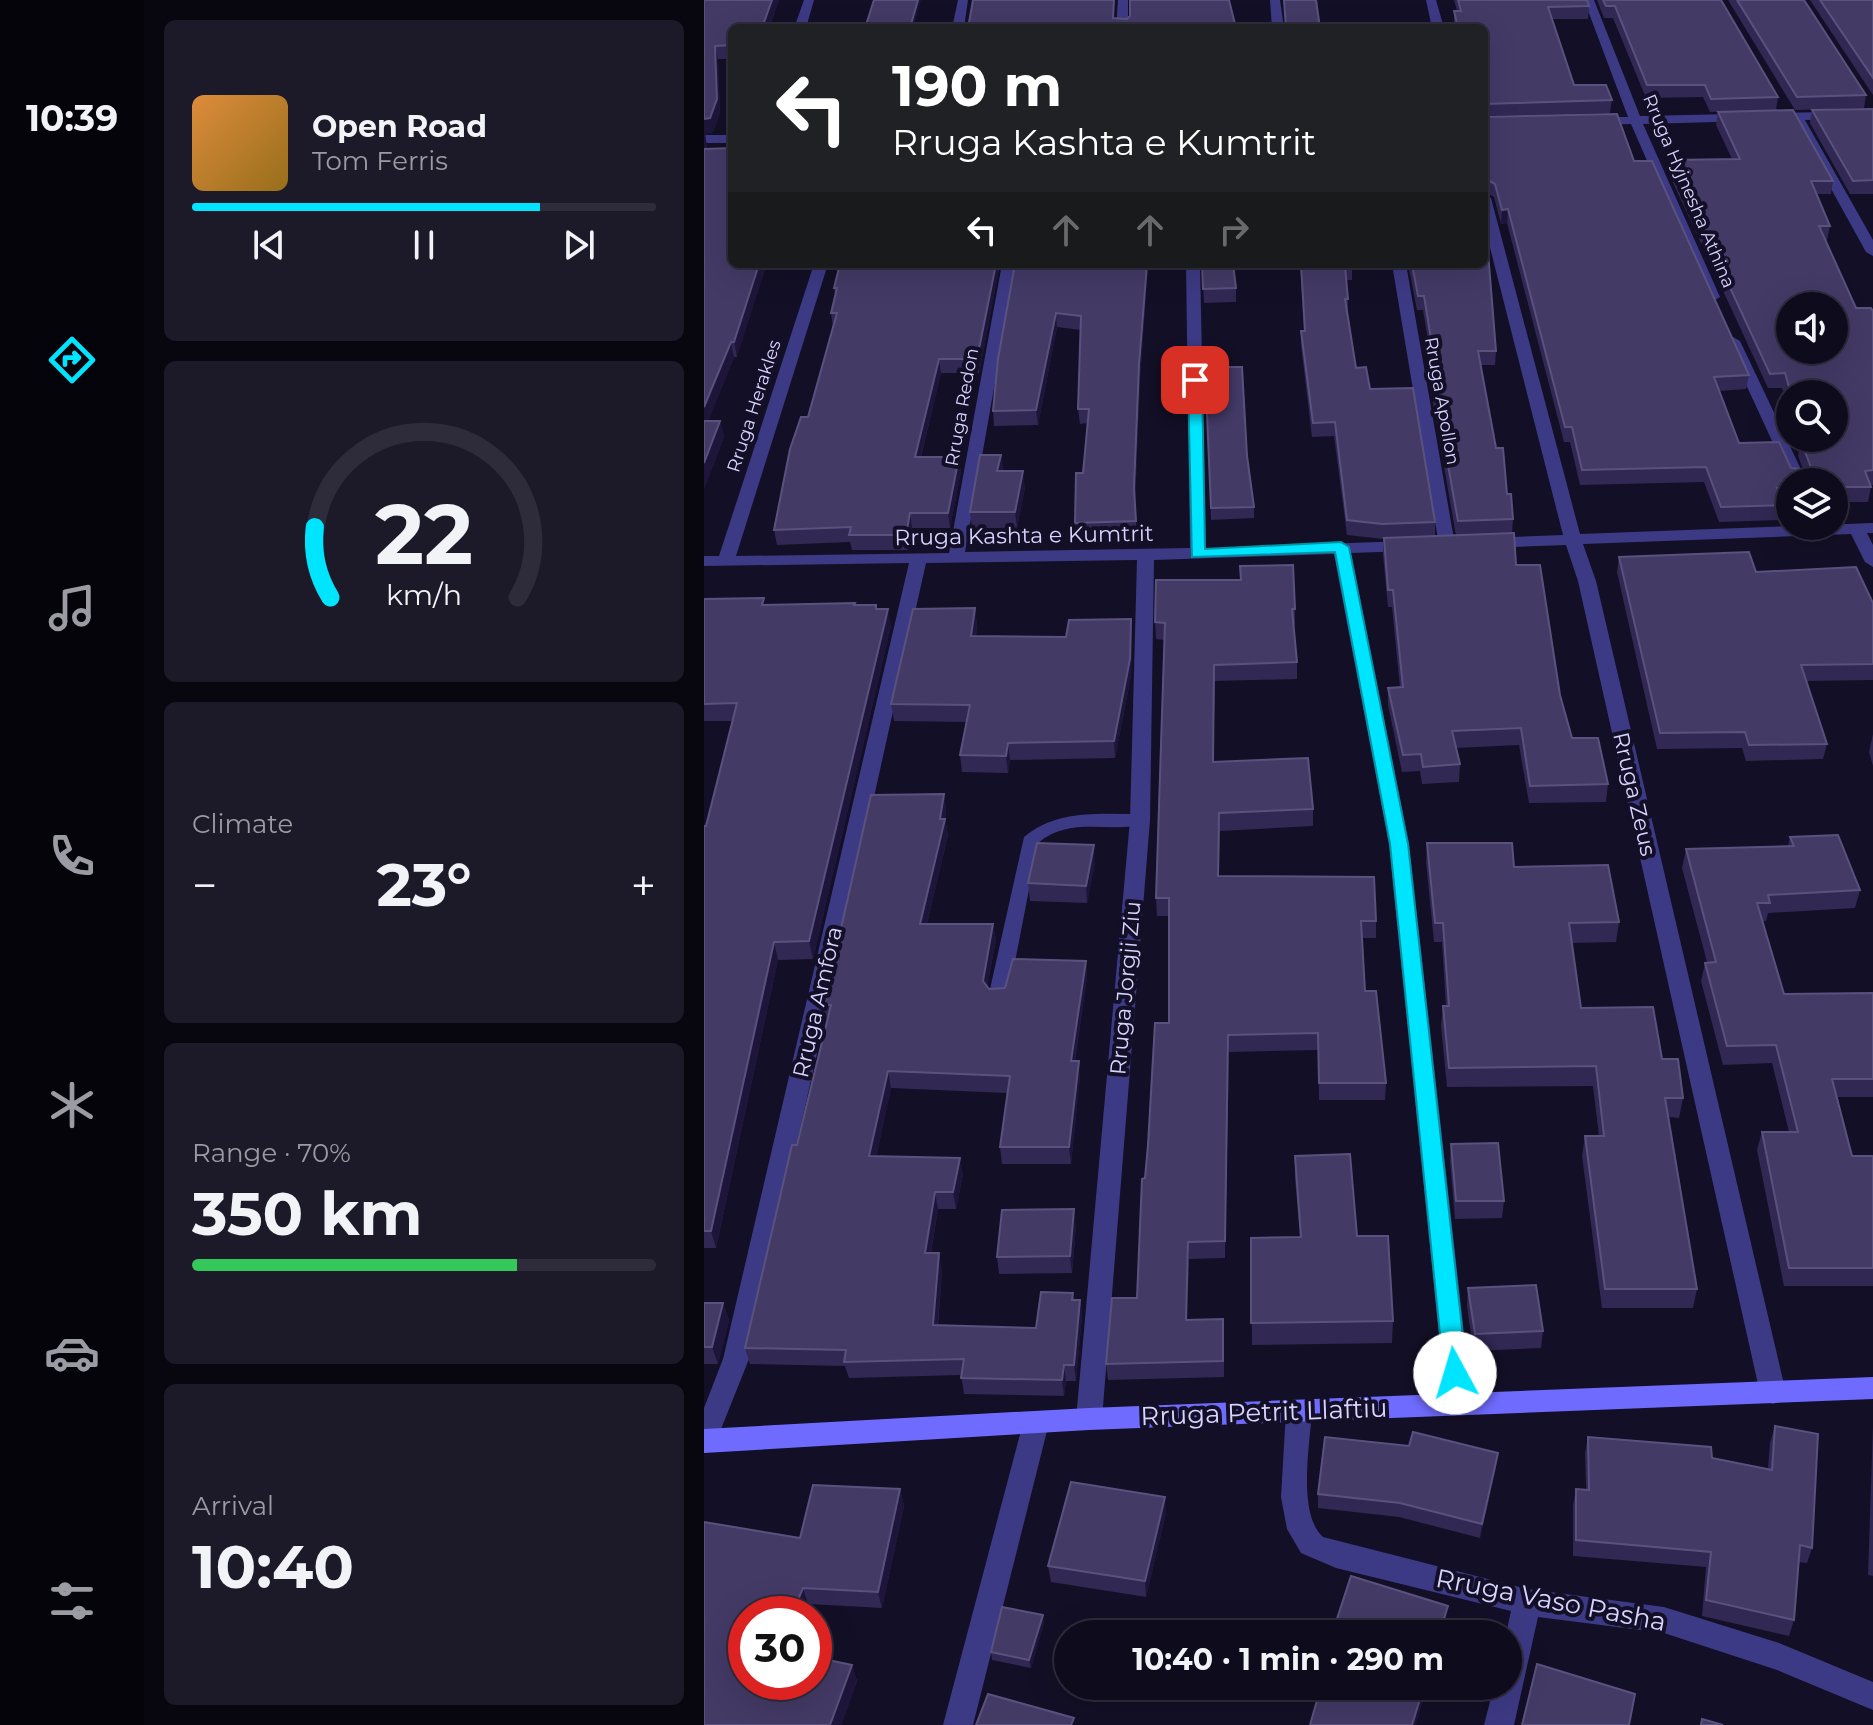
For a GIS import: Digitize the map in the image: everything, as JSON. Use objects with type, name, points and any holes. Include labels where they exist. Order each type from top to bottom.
[{"type":"main road","name":"Rruga Petrit Llaftiu","points":[[704,1441],[1089,1419],[1873,1388]]},
{"type":"street","points":[[801,24],[809,0]]},
{"type":"street","points":[[959,24],[963,0]]},
{"type":"street","points":[[1122,24],[1123,0]]},
{"type":"street","points":[[1275,0],[1278,24]]},
{"type":"street","points":[[1431,0],[1437,24]]},
{"type":"street","name":"Rruga Hyjnesha Athina","points":[[1589,0],[1636,121],[1792,468]]},
{"type":"street","points":[[1864,96],[1873,109]]},
{"type":"street","points":[[1782,104],[1793,117],[1873,252]]},
{"type":"street","points":[[1575,122],[1873,115]]},
{"type":"street","points":[[704,139],[728,139]]},
{"type":"street","name":"Rruga Zeus","points":[[1488,213],[1573,540],[1587,581],[1773,1393]]},
{"type":"street","name":"Rruga Herakles","points":[[726,559],[820,268]]},
{"type":"street","name":"Rruga Redon","points":[[956,558],[1008,268]]},
{"type":"street","points":[[1193,268],[1198,554]]},
{"type":"street","name":"Rruga Apollon","points":[[1400,268],[1447,545]]},
{"type":"street","points":[[1864,528],[1873,562]]},
{"type":"street","name":"Rruga Kashta e Kumtrit","points":[[705,563],[726,559],[1198,554],[1776,530]]},
{"type":"street","points":[[1341,547],[1399,844],[1459,1404]]},
{"type":"street","name":"Rruga Jorgji Ziu","points":[[1089,1419],[1140,820],[1146,555]]},
{"type":"street","name":"Rruga Amfora","points":[[704,1441],[736,1359],[918,559]]},
{"type":"street","name":"Rruga Vaso Pasha","points":[[1299,1411],[1295,1505],[1299,1528],[1310,1544],[1336,1555],[1527,1602],[1664,1620],[1779,1657],[1873,1696]]},
{"type":"street","points":[[958,1725],[1036,1423]]},
{"type":"street","points":[[1522,1624],[1527,1602]]},
{"type":"street","points":[[1499,1725],[1505,1700]]},
{"type":"lane","points":[[998,998],[1030,841],[1039,830],[1055,823],[1140,820]]},
{"type":"building","points":[[704,0],[772,0],[763,24],[728,24],[728,45],[715,46],[717,99],[710,118],[704,119]]},
{"type":"building","points":[[874,0],[918,0],[911,24],[866,24]]},
{"type":"building","points":[[973,0],[1114,0],[1113,18],[1127,19],[1130,16],[1130,0],[1229,0],[1235,24],[969,24]]},
{"type":"building","points":[[1284,0],[1316,0],[1319,24],[1286,24]]},
{"type":"building","points":[[1458,0],[1587,0],[1589,6],[1548,7],[1574,85],[1606,85],[1612,100],[1488,104],[1488,24],[1457,24],[1454,11],[1461,11]]},
{"type":"building","points":[[1603,0],[1721,0],[1778,97],[1711,99],[1705,85],[1647,85],[1615,6],[1606,6]]},
{"type":"building","points":[[1737,0],[1804,0],[1866,95],[1797,97]]},
{"type":"building","points":[[1820,0],[1873,0],[1873,78]]},
{"type":"building","points":[[1873,109],[1873,180],[1853,181],[1812,110]]},
{"type":"building","points":[[1793,110],[1833,181],[1811,181],[1830,226],[1819,226],[1856,308],[1871,308],[1873,311],[1873,470],[1865,471],[1871,487],[1848,487],[1848,468],[1811,468],[1805,452],[1848,452],[1848,380],[1787,380],[1785,373],[1770,374],[1671,160],[1740,159],[1718,112]]},
{"type":"building","points":[[1617,114],[1634,161],[1652,161],[1749,375],[1714,377],[1739,443],[1776,442],[1776,452],[1784,452],[1791,468],[1776,468],[1776,505],[1721,507],[1706,467],[1582,470],[1572,427],[1565,427],[1508,209],[1502,210],[1495,184],[1488,180],[1488,117]]},
{"type":"building","points":[[728,148],[728,268],[758,268],[734,342],[731,342],[704,407],[704,149]]},
{"type":"building","points":[[1488,252],[1496,351],[1478,351],[1496,448],[1503,448],[1507,494],[1511,494],[1513,519],[1458,521],[1431,370],[1436,370],[1424,296],[1418,296],[1413,268],[1488,268]]},
{"type":"building","points":[[839,268],[995,268],[977,359],[939,359],[915,457],[959,457],[948,513],[910,513],[906,535],[849,535],[851,527],[774,530],[790,449],[801,417],[808,417],[837,313],[831,313],[837,288],[834,288]]},
{"type":"building","points":[[1014,268],[1147,268],[1139,365],[1134,488],[1136,521],[1075,523],[1076,473],[1083,473],[1089,409],[1078,409],[1081,316],[1056,313],[1036,410],[993,411],[998,359]]},
{"type":"building","points":[[1202,268],[1234,268],[1236,288],[1203,289]]},
{"type":"building","points":[[1301,268],[1345,268],[1348,299],[1345,299],[1356,368],[1366,367],[1370,389],[1413,388],[1435,522],[1382,524],[1347,520],[1335,422],[1313,423],[1301,331],[1305,331]]},
{"type":"building","points":[[1205,367],[1242,367],[1247,456],[1254,507],[1211,508]]},
{"type":"building","points":[[704,421],[720,421],[704,463]]},
{"type":"building","points":[[980,455],[1001,455],[997,471],[1023,471],[1015,512],[970,512]]},
{"type":"building","points":[[1514,533],[1516,565],[1540,565],[1560,695],[1572,738],[1598,738],[1608,784],[1530,786],[1521,728],[1452,731],[1460,764],[1423,767],[1421,754],[1403,755],[1388,688],[1403,687],[1393,590],[1388,590],[1384,538]]},
{"type":"building","points":[[1749,552],[1756,572],[1856,567],[1873,603],[1873,664],[1801,665],[1827,744],[1749,745],[1745,732],[1660,733],[1619,557]]},
{"type":"building","points":[[1293,565],[1295,609],[1292,609],[1297,662],[1214,665],[1213,762],[1308,758],[1313,809],[1219,813],[1218,876],[1374,877],[1376,921],[1361,921],[1365,991],[1376,991],[1386,1083],[1319,1083],[1318,1033],[1228,1035],[1225,1241],[1188,1242],[1186,1320],[1223,1319],[1223,1361],[1106,1364],[1112,1298],[1137,1298],[1142,1179],[1145,1178],[1148,1145],[1155,1023],[1169,1023],[1169,898],[1156,898],[1165,623],[1155,622],[1156,580],[1241,580],[1240,566]]},
{"type":"building","points":[[764,598],[762,605],[855,603],[888,609],[809,941],[774,942],[711,1231],[704,1231],[704,826],[737,703],[704,704],[704,599]]},
{"type":"building","points":[[975,608],[971,636],[1066,637],[1069,620],[1131,619],[1130,659],[1114,741],[1008,743],[1006,756],[960,755],[970,705],[891,704],[913,609]]},
{"type":"building","points":[[944,794],[940,819],[945,819],[920,924],[993,924],[983,981],[989,989],[1005,988],[1013,959],[1086,961],[1071,1061],[1079,1061],[1069,1147],[1000,1147],[1010,1076],[888,1071],[869,1156],[960,1158],[953,1192],[935,1192],[925,1253],[939,1253],[933,1325],[1036,1328],[1041,1292],[1073,1293],[1072,1300],[1080,1300],[1074,1365],[1064,1365],[1062,1380],[961,1378],[964,1359],[844,1362],[846,1350],[745,1348],[792,1145],[797,1145],[831,1005],[824,1005],[841,942],[838,942],[871,795]]},
{"type":"building","points":[[1838,835],[1860,890],[1768,895],[1770,903],[1757,903],[1784,994],[1873,993],[1873,1079],[1832,1079],[1852,1156],[1873,1156],[1873,1268],[1789,1268],[1762,1132],[1798,1132],[1776,1045],[1727,1046],[1705,963],[1716,962],[1686,849],[1794,846],[1790,837]]},
{"type":"building","points":[[1037,843],[1094,845],[1086,886],[1028,883]]},
{"type":"building","points":[[1427,843],[1512,843],[1514,867],[1608,865],[1619,922],[1569,923],[1581,1008],[1653,1007],[1662,1059],[1678,1059],[1683,1098],[1665,1098],[1697,1289],[1605,1289],[1585,1136],[1604,1136],[1596,1066],[1449,1068],[1443,1006],[1449,1006],[1443,923],[1435,923]]},
{"type":"building","points":[[1498,1143],[1504,1201],[1456,1201],[1451,1144]]},
{"type":"building","points":[[1350,1154],[1357,1236],[1388,1236],[1393,1321],[1251,1323],[1251,1238],[1301,1237],[1295,1156]]},
{"type":"building","points":[[1074,1209],[1070,1256],[997,1257],[1002,1210]]},
{"type":"building","points":[[1536,1285],[1543,1331],[1475,1334],[1468,1288]]},
{"type":"building","points":[[704,1303],[723,1303],[712,1347],[704,1347]]},
{"type":"building","points":[[1775,1426],[1818,1434],[1812,1548],[1800,1545],[1794,1620],[1706,1600],[1711,1552],[1576,1540],[1576,1489],[1589,1490],[1588,1437],[1711,1447],[1712,1458],[1772,1470]]},
{"type":"building","points":[[1413,1432],[1498,1453],[1482,1524],[1400,1503],[1318,1494],[1325,1437],[1409,1446]]},
{"type":"building","points":[[1071,1482],[1165,1497],[1145,1581],[1048,1566]]},
{"type":"building","points":[[813,1485],[900,1489],[878,1592],[803,1588],[800,1596],[728,1596],[728,1700],[832,1700],[832,1661],[852,1665],[830,1725],[704,1725],[704,1522],[800,1538]]},
{"type":"building","points":[[1351,1576],[1448,1606],[1444,1620],[1337,1620]]},
{"type":"building","points":[[1002,1607],[1043,1615],[1029,1660],[991,1652]]},
{"type":"building","points":[[1537,1664],[1635,1694],[1629,1725],[1522,1725]]},
{"type":"building","points":[[988,1694],[1074,1718],[1071,1725],[976,1725]]},
{"type":"building","points":[[1317,1700],[1420,1700],[1412,1725],[1310,1725]]},
{"type":"building","points":[[1702,1719],[1723,1725],[1701,1725]]},
{"type":"route","points":[[1195,380],[1198,554],[1341,547],[1399,844],[1455,1373]]}]
